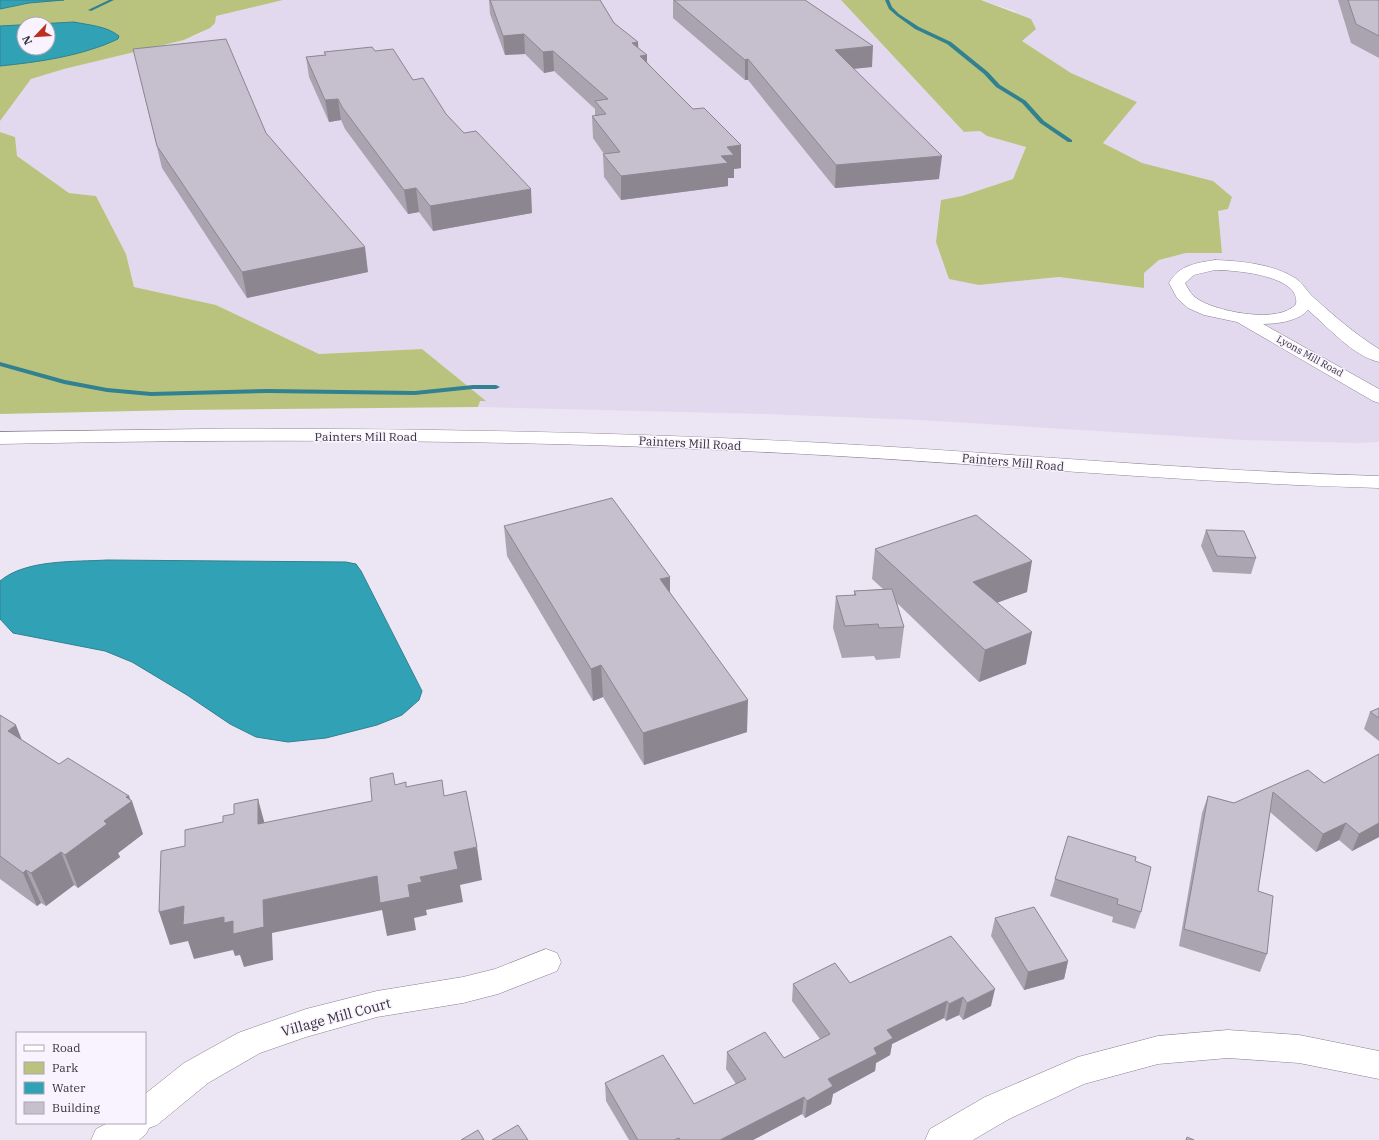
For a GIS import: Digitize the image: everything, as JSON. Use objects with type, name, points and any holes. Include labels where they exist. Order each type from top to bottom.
[{"type":"main road","name":"Lyons Mill Road","points":[[1304,297],[1304,305],[1292,314],[1268,319],[1239,318],[1209,310],[1188,300],[1178,289],[1177,282],[1179,277],[1189,270],[1206,266],[1226,265],[1250,268],[1284,279],[1297,288],[1304,297],[1352,340],[1379,357]]},
{"type":"main road","name":"Lyons Mill Road","points":[[1239,318],[1352,380],[1379,397]]},
{"type":"main road","name":"Painters Mill Road","points":[[0,438],[185,434],[495,436],[638,440],[824,449],[1218,476],[1379,482]]},
{"type":"main road","name":"Village Mill Court","points":[[146,1113],[196,1072],[249,1042],[306,1023],[377,1004],[463,990],[498,981],[546,962]]},
{"type":"main road","points":[[942,1140],[996,1108],[1078,1071],[1158,1050],[1228,1044],[1299,1049],[1379,1065]]},
{"type":"main road","points":[[108,1140],[122,1133],[133,1124]]},
{"type":"shaded area","points":[[283,0],[841,0],[964,132],[980,131],[987,136],[1026,147],[1013,179],[962,196],[941,200],[979,285],[1059,277],[1144,288],[1144,273],[1159,260],[1186,253],[1222,253],[1213,181],[1142,163],[1103,143],[1136,102],[1071,73],[1022,41],[1015,11],[981,0],[1379,0],[1379,442],[1359,443],[1242,440],[920,420],[765,414],[478,407],[480,401],[485,401],[422,349],[319,354],[216,305],[134,287],[126,254],[96,196],[69,193],[16,156],[15,137],[0,132],[0,121],[31,79],[64,69],[184,40],[202,33],[216,16]]},
{"type":"green space","points":[[0,0],[283,0],[216,16],[215,23],[210,28],[184,40],[64,69],[31,79],[0,121]]},
{"type":"green space","points":[[841,0],[981,0],[1031,19],[1036,29],[1022,41],[1071,73],[1137,102],[1103,143],[1142,163],[1213,181],[1232,197],[1228,209],[1218,211],[1222,253],[1186,253],[1159,260],[1144,273],[1144,288],[1059,277],[979,285],[949,279],[936,242],[941,200],[962,196],[1013,179],[1026,147],[987,136],[980,131],[964,132]]},
{"type":"green space","points":[[0,132],[15,137],[17,156],[69,193],[96,196],[126,254],[134,287],[216,305],[319,354],[422,349],[486,401],[480,401],[478,407],[179,410],[0,414]]},
{"type":"water","points":[[0,0],[64,0],[29,3],[0,9]]},
{"type":"water","points":[[74,22],[91,25],[109,30],[119,36],[118,39],[104,45],[75,54],[0,66],[0,26],[16,25],[16,56],[56,56],[56,23]]},
{"type":"water","points":[[107,560],[346,562],[356,564],[361,571],[422,691],[419,700],[402,715],[377,725],[326,738],[288,742],[256,737],[230,724],[187,695],[132,662],[105,651],[13,633],[0,619],[0,581],[11,574],[37,565]]},
{"type":"building","points":[[490,0],[600,0],[614,23],[638,42],[632,43],[647,55],[640,56],[693,109],[704,108],[741,145],[727,147],[734,155],[721,156],[728,163],[621,176],[603,154],[620,152],[592,116],[606,114],[595,101],[608,99],[553,51],[543,52],[524,34],[503,36]]},
{"type":"building","points":[[674,0],[805,0],[873,46],[835,50],[942,156],[836,165],[748,59],[745,60]]},
{"type":"building","points":[[1348,0],[1379,0],[1379,36],[1356,24]]},
{"type":"building","points":[[226,39],[266,133],[365,247],[242,272],[157,146],[133,49]]},
{"type":"building","points":[[372,47],[375,51],[393,49],[413,80],[423,78],[446,114],[464,133],[476,131],[531,189],[430,206],[416,188],[404,190],[342,107],[338,99],[325,100],[306,57],[326,55],[324,52]]},
{"type":"building","points":[[612,498],[670,577],[660,579],[748,700],[643,733],[601,665],[591,669],[504,526]]},
{"type":"building","points":[[976,515],[1032,561],[973,582],[1032,632],[985,650],[875,549]]},
{"type":"building","points":[[1206,530],[1244,531],[1256,558],[1217,556]]},
{"type":"building","points":[[892,589],[904,627],[879,628],[878,624],[845,626],[836,596],[856,595],[854,591]]},
{"type":"building","points":[[1379,708],[1379,718],[1370,712]]},
{"type":"building","points":[[0,715],[16,725],[8,731],[59,764],[68,758],[129,796],[126,797],[132,801],[104,821],[107,824],[65,855],[61,852],[31,873],[26,870],[23,873],[0,856]]},
{"type":"building","points":[[1379,754],[1379,823],[1359,834],[1346,823],[1323,834],[1273,792],[1258,891],[1273,896],[1267,954],[1184,929],[1208,796],[1234,803],[1308,770],[1324,783]]},
{"type":"building","points":[[393,773],[395,785],[406,782],[406,787],[442,780],[444,796],[466,791],[477,847],[454,852],[458,869],[420,877],[422,882],[408,885],[410,897],[380,903],[377,876],[263,900],[264,927],[233,934],[233,921],[224,923],[224,917],[183,925],[184,906],[159,912],[161,851],[185,846],[185,830],[223,822],[223,816],[234,814],[234,804],[258,799],[258,824],[372,801],[370,778]]},
{"type":"building","points":[[1068,836],[1136,857],[1135,861],[1151,867],[1141,912],[1117,904],[1118,899],[1055,879]]},
{"type":"building","points":[[1034,907],[1068,961],[1028,972],[995,918]]},
{"type":"building","points":[[951,936],[995,989],[967,1003],[963,997],[949,1004],[947,1001],[887,1030],[893,1038],[874,1048],[877,1054],[828,1079],[833,1086],[807,1101],[804,1097],[720,1140],[680,1140],[679,1138],[674,1140],[638,1140],[605,1083],[663,1055],[694,1104],[746,1079],[727,1052],[765,1032],[784,1058],[830,1034],[793,984],[835,963],[850,983]]},
{"type":"building","points":[[518,1125],[528,1140],[492,1140]]},
{"type":"building","points":[[478,1130],[484,1140],[461,1140]]},
{"type":"building","points":[[1187,1137],[1194,1140],[1186,1140]]},
{"type":"waterway","points":[[90,10],[112,0]]},
{"type":"waterway","points":[[887,0],[890,8],[898,15],[917,28],[949,43],[986,73],[998,86],[1024,102],[1042,122],[1070,141]]},
{"type":"waterway","points":[[0,364],[64,382],[107,390],[151,394],[268,391],[415,393],[473,387],[496,387]]}]
